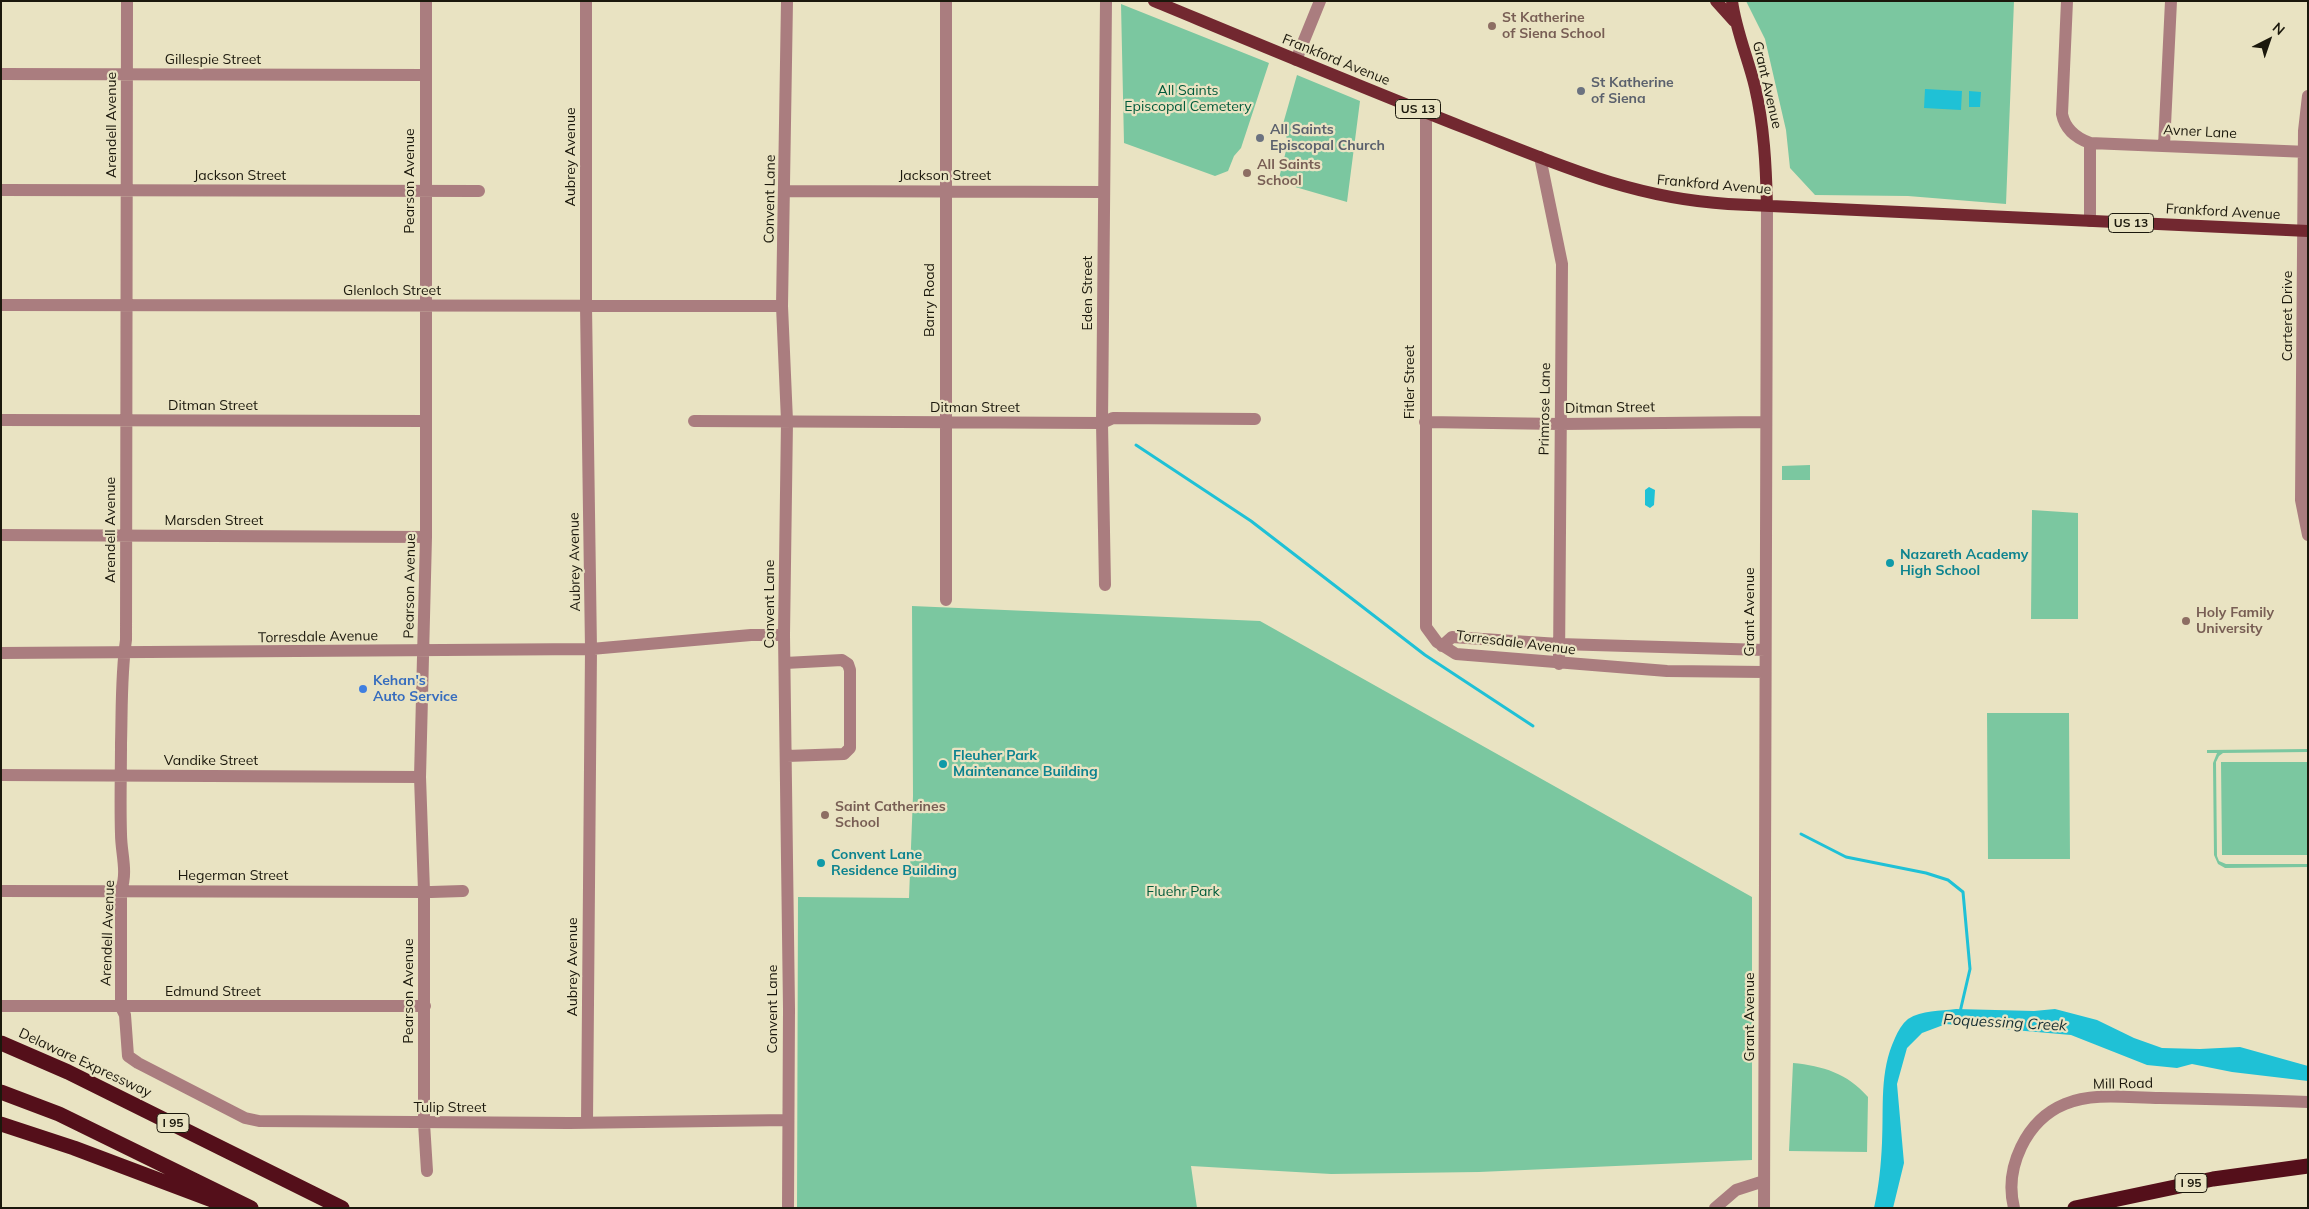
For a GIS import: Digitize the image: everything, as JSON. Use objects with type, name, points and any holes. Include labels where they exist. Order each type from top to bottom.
[{"type":"highway","name":"Delaware Expressway","points":[[1,1043],[149,1111],[342,1208]]},
{"type":"highway","points":[[1,1092],[59,1114],[251,1208]]},
{"type":"highway","points":[[1,1124],[74,1148],[233,1208]]},
{"type":"highway","name":"I 95","points":[[2075,1208],[2213,1179],[2308,1166]]},
{"type":"main road","name":"Frankford Avenue","points":[[1154,1],[1296,60],[1609,184],[1649,194],[1695,201],[1767,206],[2305,231]]},
{"type":"main road","name":"Grant Avenue","points":[[1716,1],[1734,21]]},
{"type":"main road","name":"Grant Avenue","points":[[1732,1],[1734,21],[1748,60],[1760,108],[1766,157],[1767,206]]},
{"type":"street","name":"Arendell Avenue","points":[[127,1],[126,640],[122,666],[121,837],[124,850],[124,882],[121,890],[121,1007],[125,1015],[126,1052],[128,1056]]},
{"type":"street","name":"Pearson Avenue","points":[[426,1],[426,537],[420,777],[424,891],[424,1123],[427,1171]]},
{"type":"street","name":"Aubrey Avenue","points":[[586,1],[586,306],[591,649],[587,1122]]},
{"type":"street","name":"Convent Lane","points":[[787,1],[782,306],[787,421],[784,634],[788,1208]]},
{"type":"street","name":"Barry Road","points":[[946,1],[946,600]]},
{"type":"street","name":"Eden Street","points":[[1105,585],[1102,423],[1106,1]]},
{"type":"street","points":[[1296,60],[1320,1]]},
{"type":"street","points":[[2067,1],[2062,114],[2071,131],[2090,143],[2090,221]]},
{"type":"street","points":[[2164,146],[2171,1]]},
{"type":"street","name":"Gillespie Street","points":[[1,74],[425,75]]},
{"type":"street","name":"Carteret Drive","points":[[2308,96],[2304,120],[2306,152],[2305,357],[2304,474],[2301,500],[2308,535]]},
{"type":"street","name":"Fitler Street","points":[[1426,112],[1424,618],[1426,627],[1442,646]]},
{"type":"street","name":"Avner Lane","points":[[2090,143],[2306,152]]},
{"type":"street","name":"Primrose Lane","points":[[1540,157],[1562,264],[1559,664]]},
{"type":"street","name":"Jackson Street","points":[[1,190],[479,191]]},
{"type":"street","name":"Jackson Street","points":[[785,191],[1104,192]]},
{"type":"street","name":"Grant Avenue","points":[[1764,1208],[1767,206]]},
{"type":"street","name":"Glenloch Street","points":[[1,305],[782,306]]},
{"type":"street","name":"Ditman Street","points":[[694,421],[945,424],[1102,423],[1113,418],[1255,419]]},
{"type":"street","name":"Ditman Street","points":[[1,420],[426,421]]},
{"type":"street","name":"Ditman Street","points":[[1424,422],[1560,424],[1766,422]]},
{"type":"street","name":"Marsden Street","points":[[1,535],[426,537]]},
{"type":"street","name":"Torresdale Avenue","points":[[1,654],[591,649],[751,635],[784,634]]},
{"type":"street","name":"Torresdale Avenue","points":[[1765,650],[1559,644],[1452,637],[1442,646],[1456,654],[1559,664],[1667,671],[1765,672]]},
{"type":"street","points":[[785,664],[842,660],[848,664],[850,670],[850,748],[848,752],[844,754],[786,756]]},
{"type":"street","name":"Vandike Street","points":[[1,775],[420,777]]},
{"type":"street","name":"Hegerman Street","points":[[1,890],[464,891]]},
{"type":"street","name":"Edmund Street","points":[[1,1006],[425,1006]]},
{"type":"street","name":"Tulip Street","points":[[128,1056],[138,1063],[245,1118],[259,1121],[424,1123],[788,1120]]},
{"type":"street","name":"Mill Road","points":[[2014,1208],[2011,1189],[2012,1175],[2018,1153],[2035,1126],[2054,1109],[2066,1104],[2089,1099],[2122,1097],[2308,1102]]},
{"type":"street","points":[[1715,1208],[1736,1190],[1764,1181]]},
{"type":"green space","points":[[1746,1],[2014,1],[2006,204],[1908,196],[1815,195],[1790,168],[1786,130],[1765,39]]},
{"type":"green space","name":"All Saints Episcopal Cemetery","points":[[1121,4],[1269,63],[1241,148],[1234,156],[1228,171],[1215,176],[1124,143]]},
{"type":"green space","name":"All Saints Episcopal Cemetery","points":[[1297,75],[1360,101],[1347,202],[1278,182],[1288,143],[1283,124]]},
{"type":"green space","points":[[1810,465],[1810,480],[1782,480],[1782,466]]},
{"type":"green space","points":[[2032,510],[2078,513],[2078,619],[2031,619]]},
{"type":"green space","name":"Fluehr Park","points":[[912,606],[1260,621],[1752,897],[1752,1160],[1479,1172],[1331,1174],[1191,1166],[1197,1208],[797,1208],[798,897],[909,898],[913,796]]},
{"type":"green space","points":[[1987,713],[2069,713],[2070,859],[1988,859]]},
{"type":"green space","points":[[2308,749],[2308,752],[2223,753],[2216,762],[2217,856],[2219,861],[2226,864],[2308,864],[2308,867],[2225,868],[2218,864],[2214,855],[2213,763],[2217,753],[2207,753],[2207,750]]},
{"type":"green space","points":[[2221,762],[2308,762],[2308,855],[2222,855]]},
{"type":"green space","points":[[1793,1063],[1814,1066],[1843,1076],[1868,1097],[1867,1152],[1789,1151]]},
{"type":"water","points":[[1925,89],[1962,91],[1961,110],[1924,108]]},
{"type":"water","points":[[1969,91],[1981,92],[1980,107],[1969,107]]},
{"type":"water","points":[[1649,487],[1655,490],[1654,505],[1650,508],[1645,505],[1645,490]]},
{"type":"water","name":"Poquessing Creek","points":[[1956,1009],[2034,1011],[2055,1009],[2097,1020],[2134,1038],[2162,1048],[2240,1047],[2308,1066],[2308,1081],[2232,1072],[2192,1064],[2177,1068],[2147,1065],[2071,1035],[1946,1024],[1922,1033],[1907,1048],[1897,1084],[1904,1163],[1893,1208],[1874,1208],[1881,1159],[1884,1077],[1886,1064],[1895,1038],[1904,1023],[1913,1016],[1931,1011]]},
{"type":"waterway","points":[[1136,445],[1251,521],[1425,655],[1533,726]]},
{"type":"waterway","name":"Poquessing Creek","points":[[1801,834],[1846,857],[1926,873],[1948,880],[1963,892],[1970,969],[1960,1012]]},
{"type":"place","name":"St Katherine of Siena School","points":[[1492,26]]},
{"type":"place","name":"St Katherine of Siena","points":[[1581,91]]},
{"type":"place","name":"All Saints Episcopal Church","points":[[1260,138]]},
{"type":"place","name":"All Saints School","points":[[1247,173]]},
{"type":"place","name":"Nazareth Academy High School","points":[[1890,563]]},
{"type":"place","name":"Holy Family University","points":[[2186,621]]},
{"type":"place","name":"Kehan's Auto Service","points":[[363,689]]},
{"type":"place","name":"Fleuher Park Maintenance Building","points":[[943,764]]},
{"type":"place","name":"Saint Catherines School","points":[[825,815]]},
{"type":"place","name":"Convent Lane Residence Building","points":[[821,863]]}]
